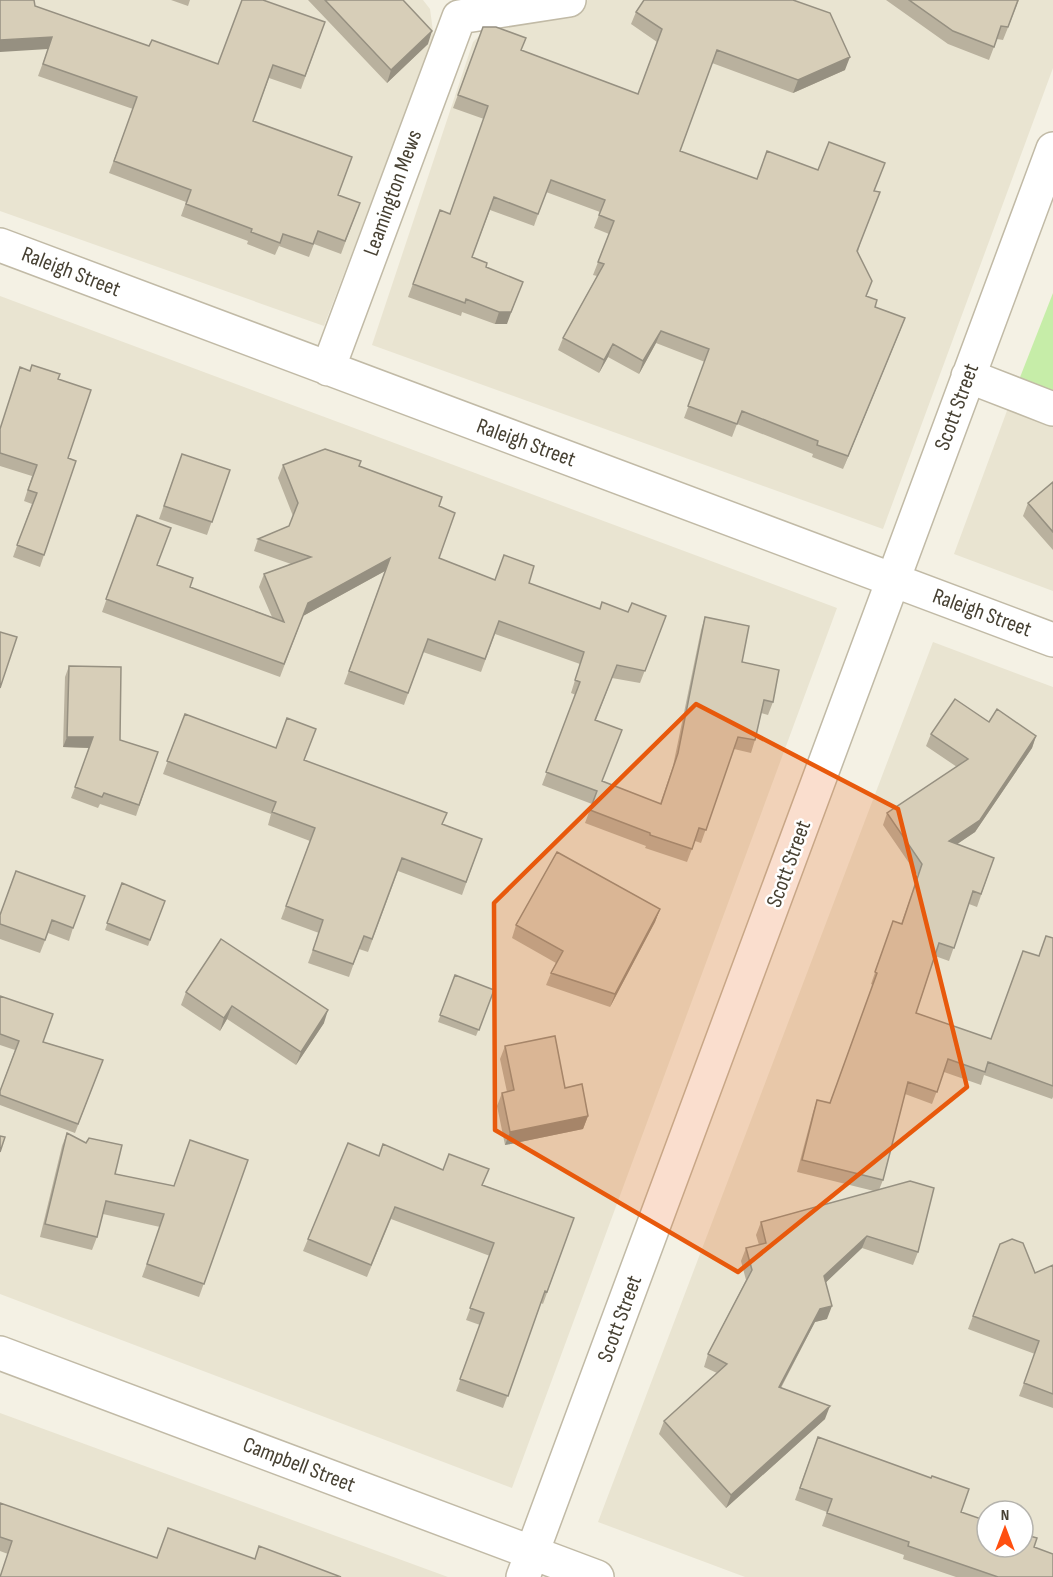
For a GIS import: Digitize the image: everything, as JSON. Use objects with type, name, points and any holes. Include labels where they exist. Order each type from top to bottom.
[{"type":"street","name":"Leamington Mews","points":[[328,369],[452,8],[569,0]]},
{"type":"street","name":"Scott Street","points":[[528,1565],[1053,149]]},
{"type":"street","name":"Raleigh Street","points":[[0,246],[1053,640]]},
{"type":"street","points":[[968,376],[1053,409]]},
{"type":"street","name":"Campbell Street","points":[[0,1353],[528,1565],[597,1577]]},
{"type":"highlighted area","points":[[696,704],[898,809],[967,1087],[738,1272],[495,1130],[494,903]]},
{"type":"shaded area","points":[[0,0],[423,0],[430,9],[434,39],[324,326],[0,211]]},
{"type":"shaded area","points":[[588,0],[1053,0],[1053,68],[883,529],[372,345],[473,42],[486,29],[575,7]]},
{"type":"shaded area","points":[[0,296],[837,608],[512,1488],[0,1294]]},
{"type":"shaded area","points":[[1008,408],[1053,425],[1053,591],[954,554]]},
{"type":"shaded area","points":[[933,642],[1053,687],[1053,1577],[745,1577],[598,1522]]},
{"type":"shaded area","points":[[0,1413],[448,1577],[0,1577]]},
{"type":"green space","points":[[1053,293],[1053,425],[1008,408]]},
{"type":"building","points":[[0,0],[34,0],[35,6],[149,46],[152,40],[218,64],[242,0],[263,0],[325,22],[305,76],[273,65],[253,121],[352,157],[338,195],[360,203],[345,241],[318,231],[313,244],[283,234],[280,243],[251,232],[252,229],[186,204],[191,190],[114,161],[137,97],[43,64],[52,37],[0,40]]},
{"type":"building","points":[[325,0],[403,0],[432,31],[391,70]]},
{"type":"building","points":[[644,0],[793,0],[830,13],[850,57],[798,80],[717,50],[680,151],[757,179],[767,151],[818,170],[829,142],[885,163],[874,191],[880,192],[857,251],[872,281],[866,296],[877,300],[875,307],[905,318],[848,456],[817,445],[818,441],[742,411],[737,424],[688,406],[709,349],[661,331],[643,361],[613,344],[604,360],[563,338],[604,264],[598,262],[614,221],[599,215],[605,200],[551,180],[538,214],[494,197],[472,257],[487,263],[486,267],[523,282],[511,312],[499,312],[466,299],[465,303],[413,284],[440,210],[450,214],[488,106],[458,95],[483,27],[496,27],[526,38],[521,50],[638,94],[662,29],[636,12]]},
{"type":"building","points":[[909,0],[1018,0],[1008,27],[1001,26],[994,47],[953,31]]},
{"type":"building","points":[[32,365],[60,374],[58,379],[91,390],[68,458],[76,461],[44,555],[17,545],[37,493],[28,490],[37,465],[0,453],[0,429],[20,367],[30,371]]},
{"type":"building","points":[[325,449],[361,461],[359,466],[442,497],[439,506],[455,513],[439,558],[495,580],[504,555],[534,566],[529,583],[600,609],[602,602],[628,612],[632,603],[666,616],[645,671],[617,665],[595,720],[622,730],[602,781],[661,804],[678,753],[705,617],[749,626],[742,662],[779,670],[773,702],[764,700],[755,740],[738,737],[706,830],[699,828],[692,849],[650,835],[650,833],[590,810],[597,791],[546,772],[580,682],[575,680],[584,652],[499,621],[485,659],[428,639],[408,693],[349,671],[390,558],[308,603],[284,664],[106,599],[137,515],[171,528],[157,565],[193,578],[190,587],[284,622],[264,574],[311,557],[258,539],[289,526],[298,503],[283,465]]},
{"type":"building","points":[[182,454],[230,470],[212,522],[164,506]]},
{"type":"building","points":[[1053,482],[1053,532],[1028,503]]},
{"type":"building","points":[[0,632],[17,637],[0,688]]},
{"type":"building","points":[[69,666],[121,667],[120,740],[158,752],[139,805],[104,793],[102,797],[75,787],[93,737],[67,737]]},
{"type":"building","points":[[955,699],[989,722],[997,709],[1036,736],[980,820],[949,841],[994,858],[981,894],[973,891],[954,948],[939,943],[916,1013],[991,1039],[1023,951],[1039,956],[1046,936],[1053,938],[1053,1086],[988,1062],[985,1072],[948,1059],[937,1092],[908,1082],[883,1180],[802,1160],[817,1100],[830,1103],[877,973],[875,972],[893,921],[902,924],[922,864],[887,813],[968,759],[931,734]]},
{"type":"building","points":[[185,714],[276,748],[287,718],[316,729],[304,760],[447,813],[442,824],[482,839],[466,882],[402,858],[372,939],[364,936],[353,964],[313,950],[323,920],[286,906],[315,828],[272,812],[276,802],[167,761]]},
{"type":"building","points":[[557,852],[660,909],[615,994],[551,973],[563,951],[516,925]]},
{"type":"building","points":[[16,871],[85,896],[73,928],[52,920],[45,940],[0,924],[0,915]]},
{"type":"building","points":[[122,883],[165,901],[150,940],[107,923]]},
{"type":"building","points":[[221,939],[328,1010],[301,1052],[232,1006],[224,1018],[186,992]]},
{"type":"building","points":[[455,975],[494,990],[479,1030],[440,1015]]},
{"type":"building","points":[[0,996],[53,1014],[43,1042],[103,1060],[78,1124],[0,1095],[19,1041],[0,1034]]},
{"type":"building","points":[[555,1036],[565,1088],[582,1084],[588,1116],[510,1132],[502,1093],[514,1090],[505,1046]]},
{"type":"building","points":[[67,1133],[86,1143],[89,1138],[122,1145],[115,1174],[174,1186],[190,1140],[248,1160],[204,1284],[147,1264],[164,1214],[106,1201],[97,1237],[45,1224]]},
{"type":"building","points":[[0,1136],[5,1137],[0,1152]]},
{"type":"building","points":[[348,1143],[379,1156],[383,1144],[443,1170],[449,1154],[489,1169],[482,1185],[574,1218],[547,1292],[545,1291],[508,1396],[460,1379],[484,1313],[470,1308],[494,1243],[395,1207],[371,1265],[308,1239]]},
{"type":"building","points":[[910,1181],[934,1188],[918,1252],[867,1236],[824,1276],[832,1306],[820,1309],[779,1387],[830,1406],[731,1495],[664,1421],[727,1364],[708,1354],[752,1270],[746,1248],[766,1243],[761,1222]]},
{"type":"building","points":[[1012,1239],[1023,1243],[1035,1273],[1053,1265],[1053,1394],[1024,1383],[1039,1341],[973,1316],[1000,1244]]},
{"type":"building","points":[[818,1437],[931,1478],[932,1476],[969,1489],[961,1512],[975,1517],[975,1559],[1035,1559],[1035,1547],[1053,1554],[1053,1577],[998,1577],[908,1546],[909,1542],[827,1513],[832,1499],[800,1488]]},
{"type":"building","points":[[0,1503],[157,1558],[168,1528],[255,1559],[259,1546],[341,1577],[0,1577],[12,1541],[0,1537]]}]
